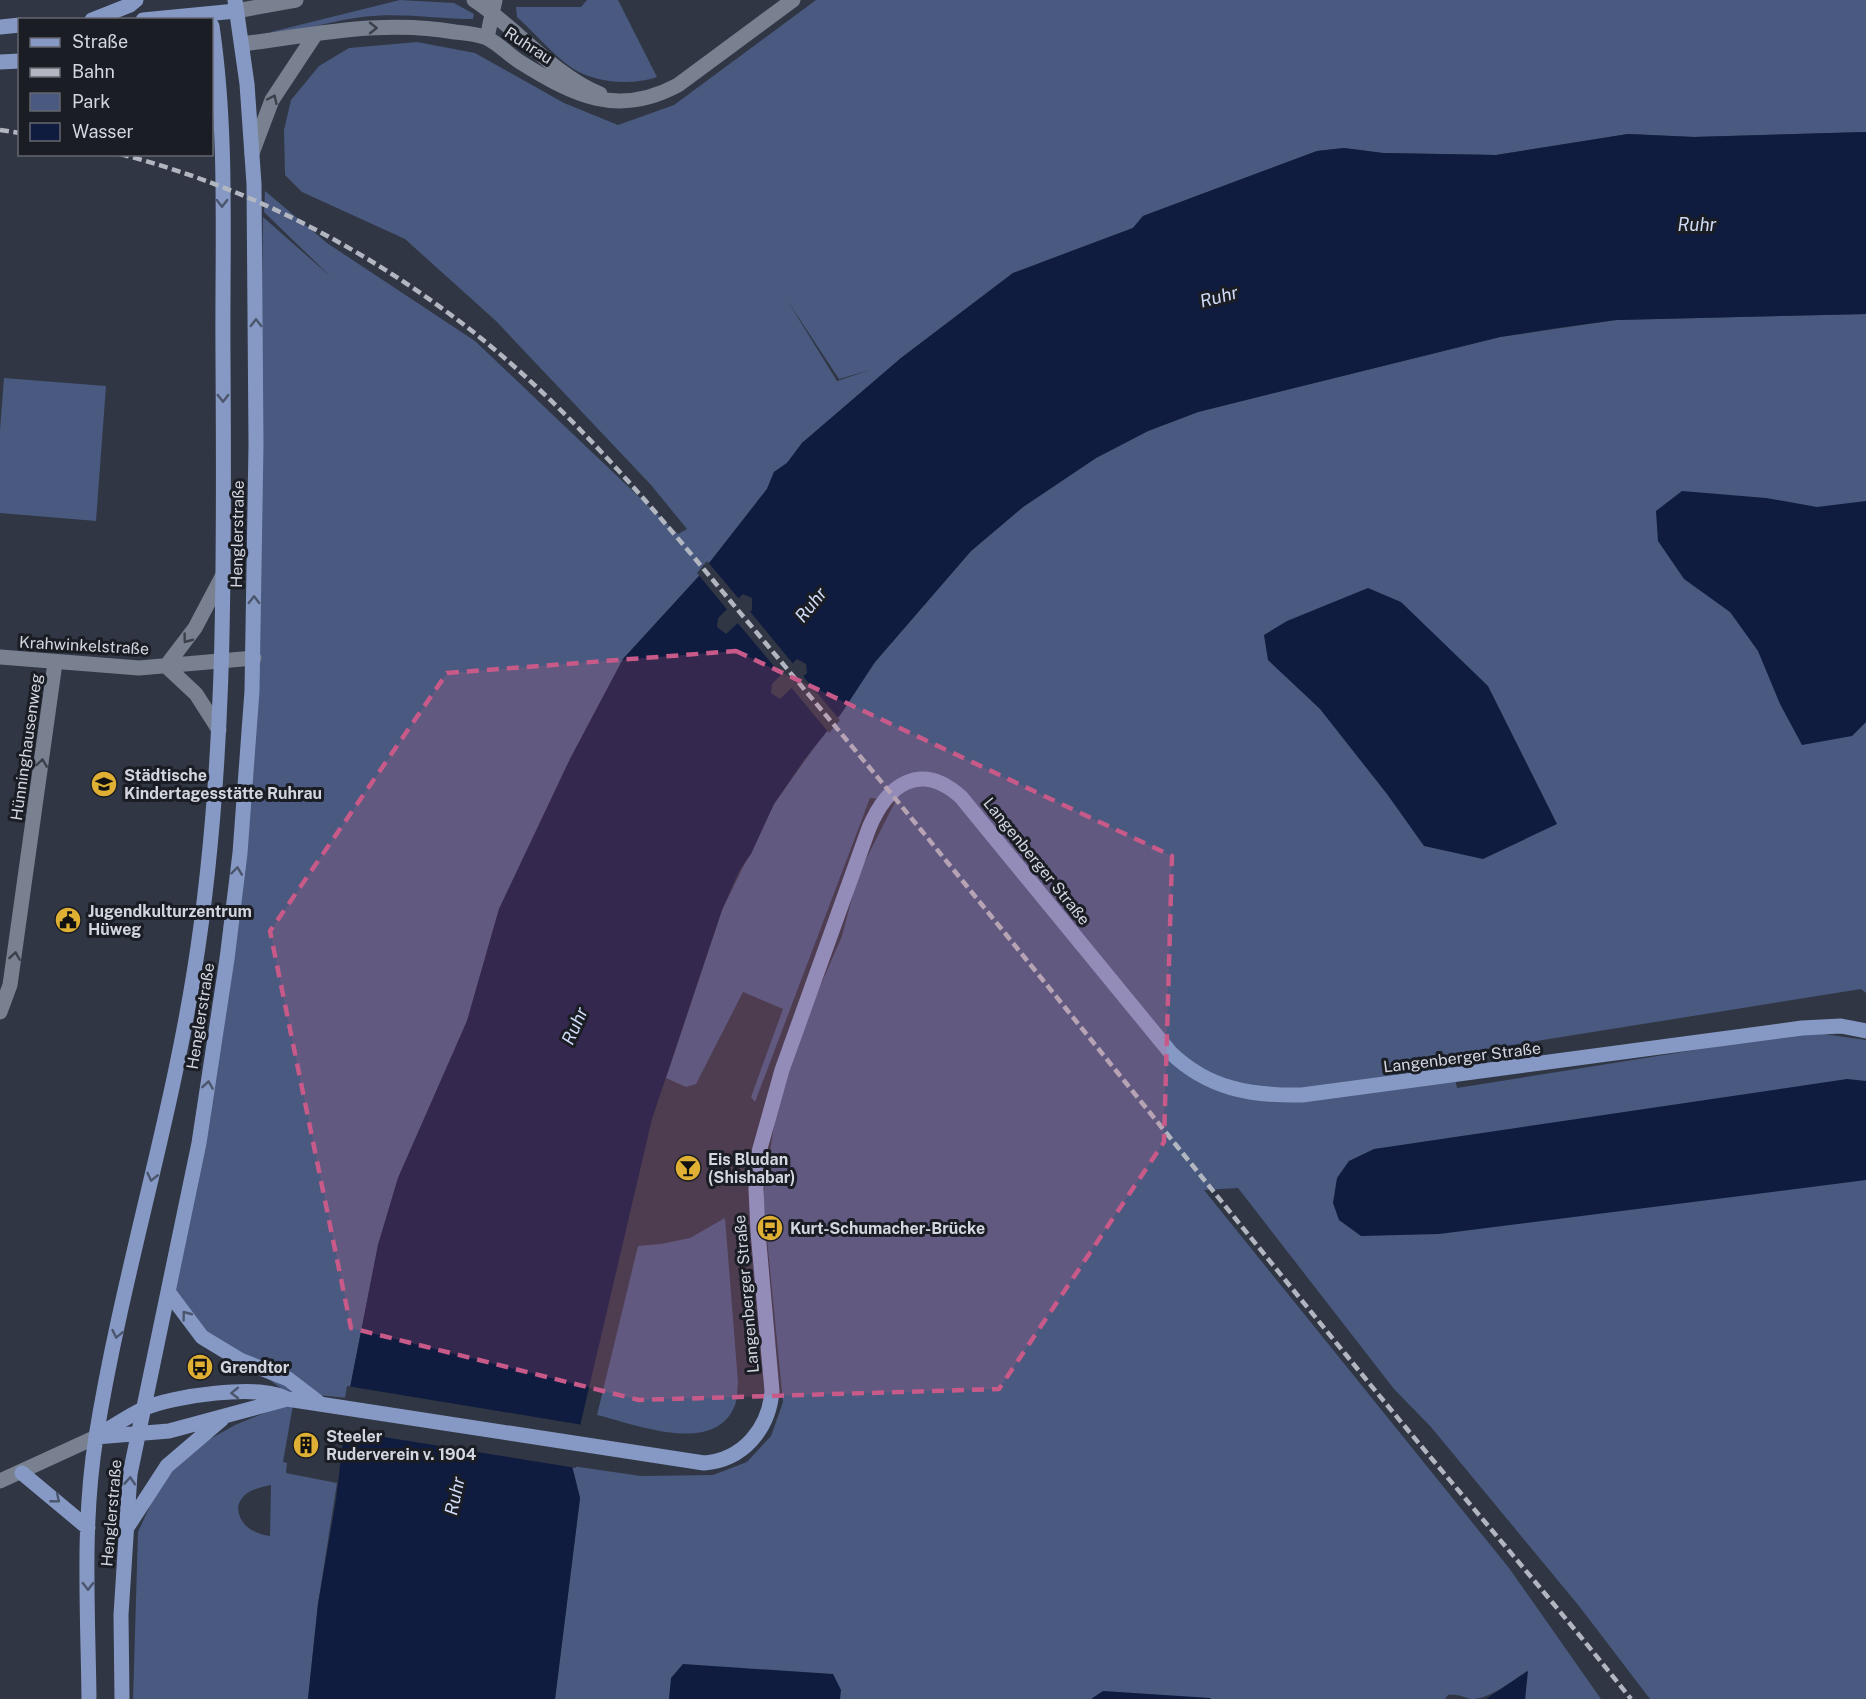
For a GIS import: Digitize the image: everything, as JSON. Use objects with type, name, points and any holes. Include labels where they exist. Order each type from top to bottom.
[{"type":"main road","points":[[97,18],[130,5],[136,0]]},
{"type":"main road","points":[[170,18],[210,15],[235,6]]},
{"type":"main road","name":"Henglerstraße","points":[[122,1699],[120,1615],[130,1474],[199,1143],[227,959],[240,853],[254,658],[255,281],[252,153],[242,44],[235,6]]},
{"type":"main road","points":[[0,27],[18,26]]},
{"type":"main road","points":[[213,48],[242,44]]},
{"type":"main road","name":"Henglerstraße","points":[[89,1699],[88,1528],[96,1437],[171,1094],[194,973],[210,851],[219,730],[224,573],[213,48]]},
{"type":"main road","points":[[0,62],[18,61]]},
{"type":"main road","name":"Langenberger Straße","points":[[318,1402],[667,1459],[704,1463],[727,1458],[750,1443],[768,1414],[772,1382],[758,1232],[756,1189],[759,1152],[782,1070],[869,828],[887,795],[907,781],[923,779],[937,782],[958,794],[1170,1052],[1192,1072],[1231,1089],[1262,1095],[1311,1094],[1802,1028],[1841,1026],[1866,1031]]},
{"type":"main road","points":[[169,1293],[202,1337],[240,1360],[288,1378],[318,1402]]},
{"type":"main road","points":[[105,1393],[124,1419],[139,1434]]},
{"type":"main road","points":[[96,1437],[144,1408],[181,1397],[232,1393],[280,1394],[287,1399]]},
{"type":"main road","points":[[96,1437],[169,1431],[287,1399],[318,1402]]},
{"type":"main road","points":[[126,1528],[167,1466],[225,1417]]},
{"type":"main road","points":[[22,1473],[88,1528]]},
{"type":"street","points":[[235,6],[296,0]]},
{"type":"street","name":"Ruhrau","points":[[474,0],[494,6],[556,66],[593,91],[614,99]]},
{"type":"street","name":"Ruhrau","points":[[242,44],[351,28],[422,27],[487,38],[564,89],[601,100],[644,98],[678,85],[793,0]]},
{"type":"street","points":[[487,38],[494,6]]},
{"type":"street","points":[[252,153],[272,100],[315,35]]},
{"type":"street","name":"Krahwinkelstraße","points":[[166,666],[195,628],[224,573]]},
{"type":"street","name":"Krahwinkelstraße","points":[[0,657],[113,668],[254,658]]},
{"type":"street","name":"Hünninghausenweg","points":[[0,1012],[10,986],[55,663]]},
{"type":"street","name":"Krahwinkelstraße","points":[[166,666],[196,693],[219,730]]},
{"type":"street","points":[[0,1481],[22,1473],[96,1437]]},
{"type":"highlighted area","points":[[736,651],[1172,856],[1164,1142],[999,1389],[639,1400],[351,1328],[270,931],[447,673]]},
{"type":"green space","points":[[400,0],[454,3],[474,14],[473,19],[404,15],[376,16],[272,35],[271,32]]},
{"type":"green space","points":[[587,0],[618,0],[657,77],[636,82],[613,82],[581,73],[558,56],[517,17],[516,7],[581,7]]},
{"type":"green space","points":[[816,0],[1866,0],[1866,132],[1694,137],[1628,134],[1496,155],[1383,153],[1344,148],[1317,151],[1143,216],[1133,228],[1013,273],[901,358],[802,443],[787,463],[774,472],[767,489],[699,576],[623,659],[570,759],[499,909],[467,1021],[398,1178],[378,1245],[348,1398],[286,1392],[204,1332],[172,1291],[227,957],[256,657],[263,217],[331,277],[264,212],[265,191],[327,243],[475,341],[678,534],[687,529],[651,485],[496,321],[405,239],[302,192],[285,175],[284,130],[291,100],[319,66],[349,48],[417,42],[475,53],[564,103],[618,125],[674,105]],"holes":[[[787,300],[839,379],[870,370],[837,381]]]},
{"type":"green space","points":[[1866,314],[1866,993],[1861,989],[1450,1055],[1457,1088],[1809,1032],[1866,1040],[1866,1699],[1650,1699],[1579,1606],[1431,1427],[1394,1389],[1238,1188],[1204,1190],[1509,1568],[1601,1699],[1525,1699],[1527,1671],[1493,1693],[1471,1699],[1448,1695],[1445,1699],[555,1699],[580,1498],[572,1466],[641,1476],[713,1475],[747,1462],[771,1436],[783,1402],[763,1198],[776,1112],[809,1012],[842,936],[858,875],[896,800],[870,798],[755,1102],[751,1097],[783,1009],[743,992],[696,1084],[686,1087],[666,1078],[722,910],[774,804],[875,662],[971,551],[1023,507],[1096,458],[1148,431],[1198,412],[1500,337],[1616,320]]},
{"type":"green space","points":[[4,378],[106,386],[96,521],[0,513],[0,430]]},
{"type":"green space","points":[[725,1218],[738,1382],[735,1405],[725,1421],[710,1430],[673,1433],[652,1430],[597,1415],[638,1246],[690,1238]]},
{"type":"green space","points":[[286,1404],[293,1405],[283,1462],[287,1463],[286,1473],[337,1483],[318,1604],[308,1699],[133,1699],[138,1532],[154,1497],[174,1468],[201,1444],[235,1425]],"holes":[[[271,1485],[270,1536],[248,1528],[241,1519],[238,1507],[247,1494],[255,1489]]]},
{"type":"water","name":"Ruhr","points":[[1866,132],[1866,314],[1616,320],[1557,328],[1500,337],[1198,412],[1148,431],[1096,458],[1023,507],[971,551],[875,662],[841,714],[804,760],[774,804],[751,854],[739,871],[722,910],[652,1119],[580,1426],[572,1466],[580,1498],[555,1699],[308,1699],[318,1604],[336,1500],[348,1398],[378,1245],[398,1178],[467,1021],[499,909],[570,759],[623,659],[699,576],[767,489],[774,472],[787,463],[802,443],[901,358],[1013,273],[1133,228],[1143,216],[1317,151],[1344,148],[1383,153],[1496,155],[1628,134],[1694,137]],"holes":[[[743,594],[752,598],[752,610],[726,634],[717,627],[718,618]],[[797,659],[806,664],[807,673],[780,699],[771,693],[772,684]]]},
{"type":"water","points":[[1682,491],[1766,498],[1817,507],[1866,501],[1866,722],[1852,736],[1802,745],[1780,704],[1758,651],[1730,612],[1684,579],[1658,541],[1656,511]]},
{"type":"water","points":[[1368,588],[1401,602],[1488,686],[1557,824],[1483,859],[1424,846],[1387,794],[1320,709],[1268,660],[1264,635],[1287,621]]},
{"type":"water","points":[[1847,1079],[1866,1081],[1866,1180],[1439,1234],[1361,1236],[1339,1220],[1333,1203],[1337,1178],[1349,1161],[1374,1149]]},
{"type":"water","points":[[683,1664],[833,1674],[841,1690],[840,1699],[669,1699],[671,1678]]},
{"type":"water","points":[[1528,1671],[1525,1699],[1486,1699]]},
{"type":"water","points":[[1103,1691],[1210,1698],[1211,1699],[1091,1699]]},
{"type":"pier","points":[[707,561],[740,600],[729,612],[697,573]]},
{"type":"pier","points":[[748,609],[794,665],[783,677],[736,621]]},
{"type":"pier","points":[[802,675],[840,720],[829,733],[790,686]]},
{"type":"pier","points":[[347,1386],[583,1425],[576,1468],[340,1430]]},
{"type":"railway","points":[[0,130],[18,133]]},
{"type":"railway","points":[[127,156],[166,167],[257,201],[343,244],[384,269],[463,324],[501,355],[574,423],[674,533],[870,768],[1378,1394],[1631,1699]]},
{"type":"place","name":"Städtische Kindertagesstätte Ruhrau","points":[[104,784]]},
{"type":"place","name":"Jugendkulturzentrum Hüweg","points":[[68,920]]},
{"type":"place","name":"Eis Bludan (Shishabar)","points":[[688,1168]]},
{"type":"place","name":"Kurt-Schumacher-Brücke","points":[[770,1228]]},
{"type":"place","name":"Grendtor","points":[[200,1367]]},
{"type":"place","name":"Steeler Ruderverein v. 1904","points":[[306,1445]]}]
